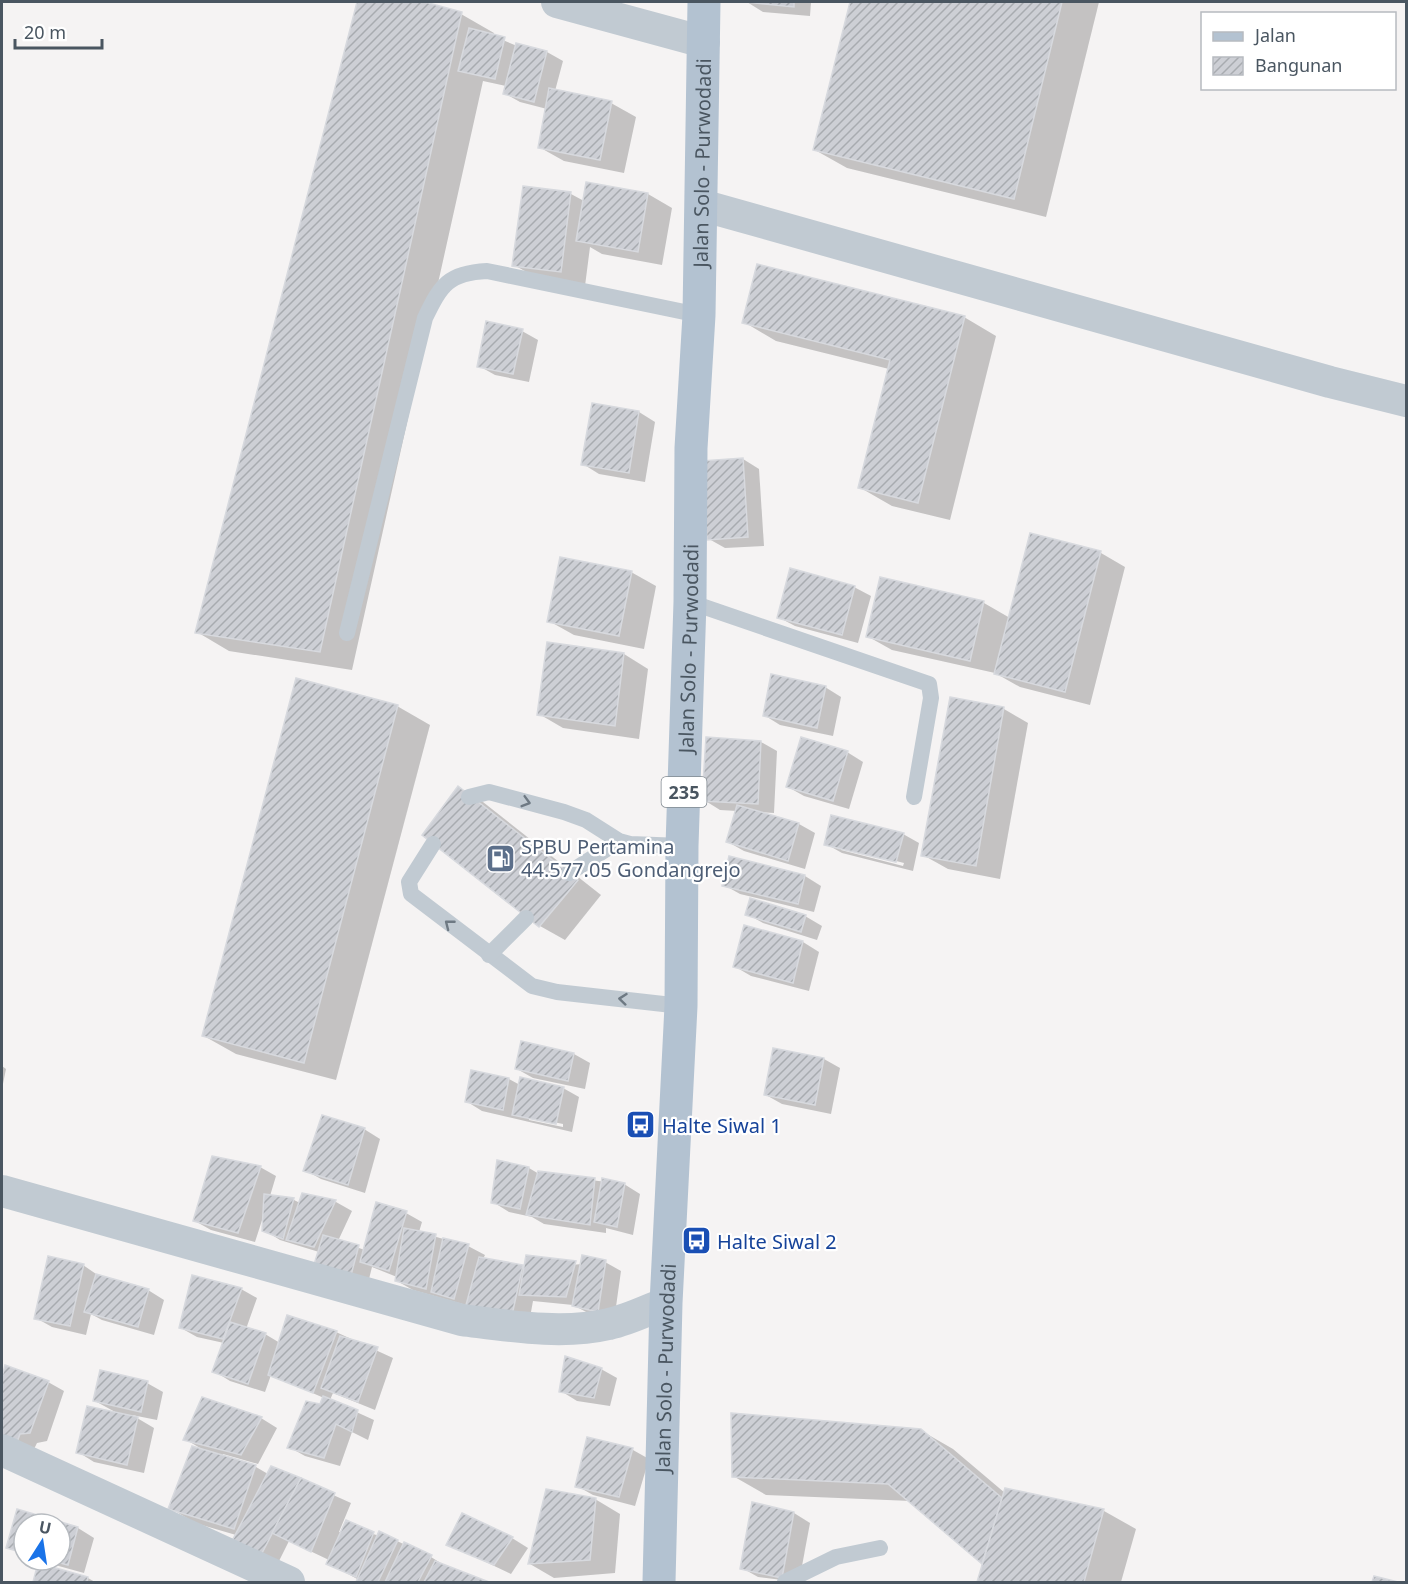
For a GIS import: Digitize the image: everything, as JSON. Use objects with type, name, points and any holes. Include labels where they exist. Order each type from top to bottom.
[{"type":"main road","name":"Jalan Solo - Purwodadi","points":[[659,1582],[666,1303],[681,1006],[682,846],[690,602],[691,448],[699,315],[704,2]]},
{"type":"street","points":[[557,2],[704,42]]},
{"type":"street","points":[[701,206],[1318,379],[1407,401]]},
{"type":"street","points":[[2,1191],[462,1320],[519,1327],[568,1328],[610,1324],[666,1303]]},
{"type":"street","points":[[2,1450],[289,1582]]},
{"type":"lane","points":[[347,633],[425,318],[440,289],[453,278],[470,272],[488,271],[699,315]]},
{"type":"lane","points":[[690,602],[929,684],[931,698],[914,797]]},
{"type":"lane","points":[[469,797],[489,792],[564,813],[586,820],[618,841],[652,847],[682,846]]},
{"type":"lane","points":[[569,873],[618,841]]},
{"type":"lane","points":[[433,843],[409,882],[411,894],[532,986],[557,992],[681,1006]]},
{"type":"lane","points":[[489,955],[526,918]]},
{"type":"lane","points":[[785,1582],[836,1557],[880,1548]]},
{"type":"building","points":[[357,2],[425,2],[462,12],[320,652],[195,633]]},
{"type":"building","points":[[746,2],[794,2],[794,7]]},
{"type":"building","points":[[850,2],[1062,2],[1014,199],[813,150]]},
{"type":"building","points":[[469,28],[505,37],[495,79],[458,71]]},
{"type":"building","points":[[516,43],[547,51],[534,102],[503,94]]},
{"type":"building","points":[[549,88],[612,101],[600,160],[538,148]]},
{"type":"building","points":[[586,182],[648,193],[638,252],[576,241]]},
{"type":"building","points":[[523,186],[571,192],[561,272],[512,266]]},
{"type":"building","points":[[757,264],[965,316],[918,503],[858,488],[890,360],[742,323]]},
{"type":"building","points":[[486,321],[523,329],[513,374],[477,367]]},
{"type":"building","points":[[592,403],[639,411],[629,473],[581,465]]},
{"type":"building","points":[[743,458],[748,537],[707,540],[702,461]]},
{"type":"building","points":[[1030,533],[1101,551],[1065,692],[994,674]]},
{"type":"building","points":[[560,557],[632,571],[619,636],[547,622]]},
{"type":"building","points":[[790,568],[855,586],[842,635],[777,618]]},
{"type":"building","points":[[880,577],[984,601],[970,661],[866,637]]},
{"type":"building","points":[[547,642],[624,653],[615,726],[537,715]]},
{"type":"building","points":[[771,674],[826,686],[817,728],[763,716]]},
{"type":"building","points":[[296,678],[398,705],[304,1063],[202,1036]]},
{"type":"building","points":[[950,697],[1004,707],[976,866],[921,856]]},
{"type":"building","points":[[706,737],[761,741],[758,804],[702,801]]},
{"type":"building","points":[[801,737],[848,751],[833,801],[786,787]]},
{"type":"building","name":"SPBU Pertamina 44.577.05 Gondangrejo","points":[[458,786],[578,880],[539,927],[422,835]]},
{"type":"building","points":[[737,805],[799,823],[788,861],[726,842]]},
{"type":"building","points":[[831,815],[904,833],[896,862],[824,845]]},
{"type":"building","points":[[729,856],[805,875],[798,904],[722,886]]},
{"type":"building","points":[[750,898],[806,915],[801,932],[745,915]]},
{"type":"building","points":[[744,925],[803,941],[793,983],[733,967]]},
{"type":"building","points":[[521,1041],[574,1053],[568,1081],[515,1069]]},
{"type":"building","points":[[773,1048],[824,1058],[815,1105],[764,1095]]},
{"type":"building","points":[[471,1070],[509,1078],[503,1110],[465,1102]]},
{"type":"building","points":[[520,1077],[564,1087],[556,1124],[512,1115]]},
{"type":"building","points":[[322,1115],[365,1128],[348,1185],[303,1171]]},
{"type":"building","points":[[212,1156],[261,1166],[238,1233],[193,1221]]},
{"type":"building","points":[[497,1160],[529,1167],[520,1209],[491,1203]]},
{"type":"building","points":[[538,1171],[595,1178],[590,1225],[526,1215]]},
{"type":"building","points":[[602,1178],[625,1183],[617,1227],[594,1222]]},
{"type":"building","points":[[302,1193],[336,1200],[314,1247],[286,1240]]},
{"type":"building","points":[[264,1194],[294,1198],[283,1239],[262,1231]]},
{"type":"building","points":[[376,1202],[407,1211],[389,1271],[360,1262]]},
{"type":"building","points":[[404,1228],[436,1234],[426,1289],[395,1281]]},
{"type":"building","points":[[323,1235],[359,1245],[350,1279],[313,1268]]},
{"type":"building","points":[[443,1238],[469,1244],[454,1299],[431,1292]]},
{"type":"building","points":[[526,1255],[576,1261],[566,1297],[519,1295]]},
{"type":"building","points":[[582,1255],[606,1260],[598,1312],[572,1306]]},
{"type":"building","points":[[48,1256],[84,1264],[70,1326],[34,1319]]},
{"type":"building","points":[[479,1257],[523,1265],[512,1315],[466,1305]]},
{"type":"building","points":[[96,1274],[149,1289],[138,1327],[84,1312]]},
{"type":"building","points":[[192,1275],[242,1288],[223,1339],[179,1328]]},
{"type":"building","points":[[287,1315],[337,1331],[313,1393],[268,1375]]},
{"type":"building","points":[[230,1322],[266,1333],[248,1384],[212,1372]]},
{"type":"building","points":[[340,1336],[378,1347],[358,1402],[321,1388]]},
{"type":"building","points":[[565,1356],[602,1368],[594,1398],[559,1392]]},
{"type":"building","points":[[5,1365],[49,1381],[30,1433],[20,1434],[16,1445],[2,1440],[2,1377]]},
{"type":"building","points":[[100,1370],[148,1381],[141,1412],[93,1401]]},
{"type":"building","points":[[323,1396],[358,1410],[352,1432],[336,1424],[324,1458],[287,1448],[306,1401],[320,1404]]},
{"type":"building","points":[[202,1397],[262,1417],[241,1455],[183,1440]]},
{"type":"building","points":[[87,1406],[138,1417],[127,1465],[76,1453]]},
{"type":"building","points":[[731,1413],[921,1429],[1002,1498],[982,1564],[888,1484],[732,1477]]},
{"type":"building","points":[[587,1437],[633,1448],[619,1497],[575,1487]]},
{"type":"building","points":[[192,1446],[256,1465],[234,1529],[168,1509]]},
{"type":"building","points":[[271,1466],[301,1478],[261,1555],[232,1541]]},
{"type":"building","points":[[301,1478],[335,1493],[311,1552],[272,1533]]},
{"type":"building","points":[[1005,1488],[1104,1509],[1084,1582],[977,1582]]},
{"type":"building","points":[[546,1489],[596,1498],[590,1560],[528,1564]]},
{"type":"building","points":[[752,1502],[794,1512],[782,1578],[740,1569]]},
{"type":"building","points":[[462,1513],[513,1537],[494,1565],[446,1545]]},
{"type":"building","points":[[346,1520],[374,1532],[356,1577],[326,1564]]},
{"type":"building","points":[[72,1525],[78,1527],[72,1550]]},
{"type":"building","points":[[12,1527],[12,1550],[6,1548]]},
{"type":"building","points":[[379,1531],[398,1540],[378,1582],[356,1582]]},
{"type":"building","points":[[404,1542],[432,1555],[418,1582],[385,1582]]},
{"type":"building","points":[[435,1561],[489,1582],[424,1582]]},
{"type":"building","points":[[36,1572],[70,1572],[88,1577],[87,1582],[33,1582]]},
{"type":"building","points":[[1374,1576],[1398,1582],[1372,1582]]},
{"type":"place","name":"SPBU Pertamina 44.577.05 Gondangrejo","points":[[500,858]]},
{"type":"place","name":"Halte Siwal 1","points":[[641,1125]]},
{"type":"place","name":"Halte Siwal 2","points":[[696,1241]]}]
